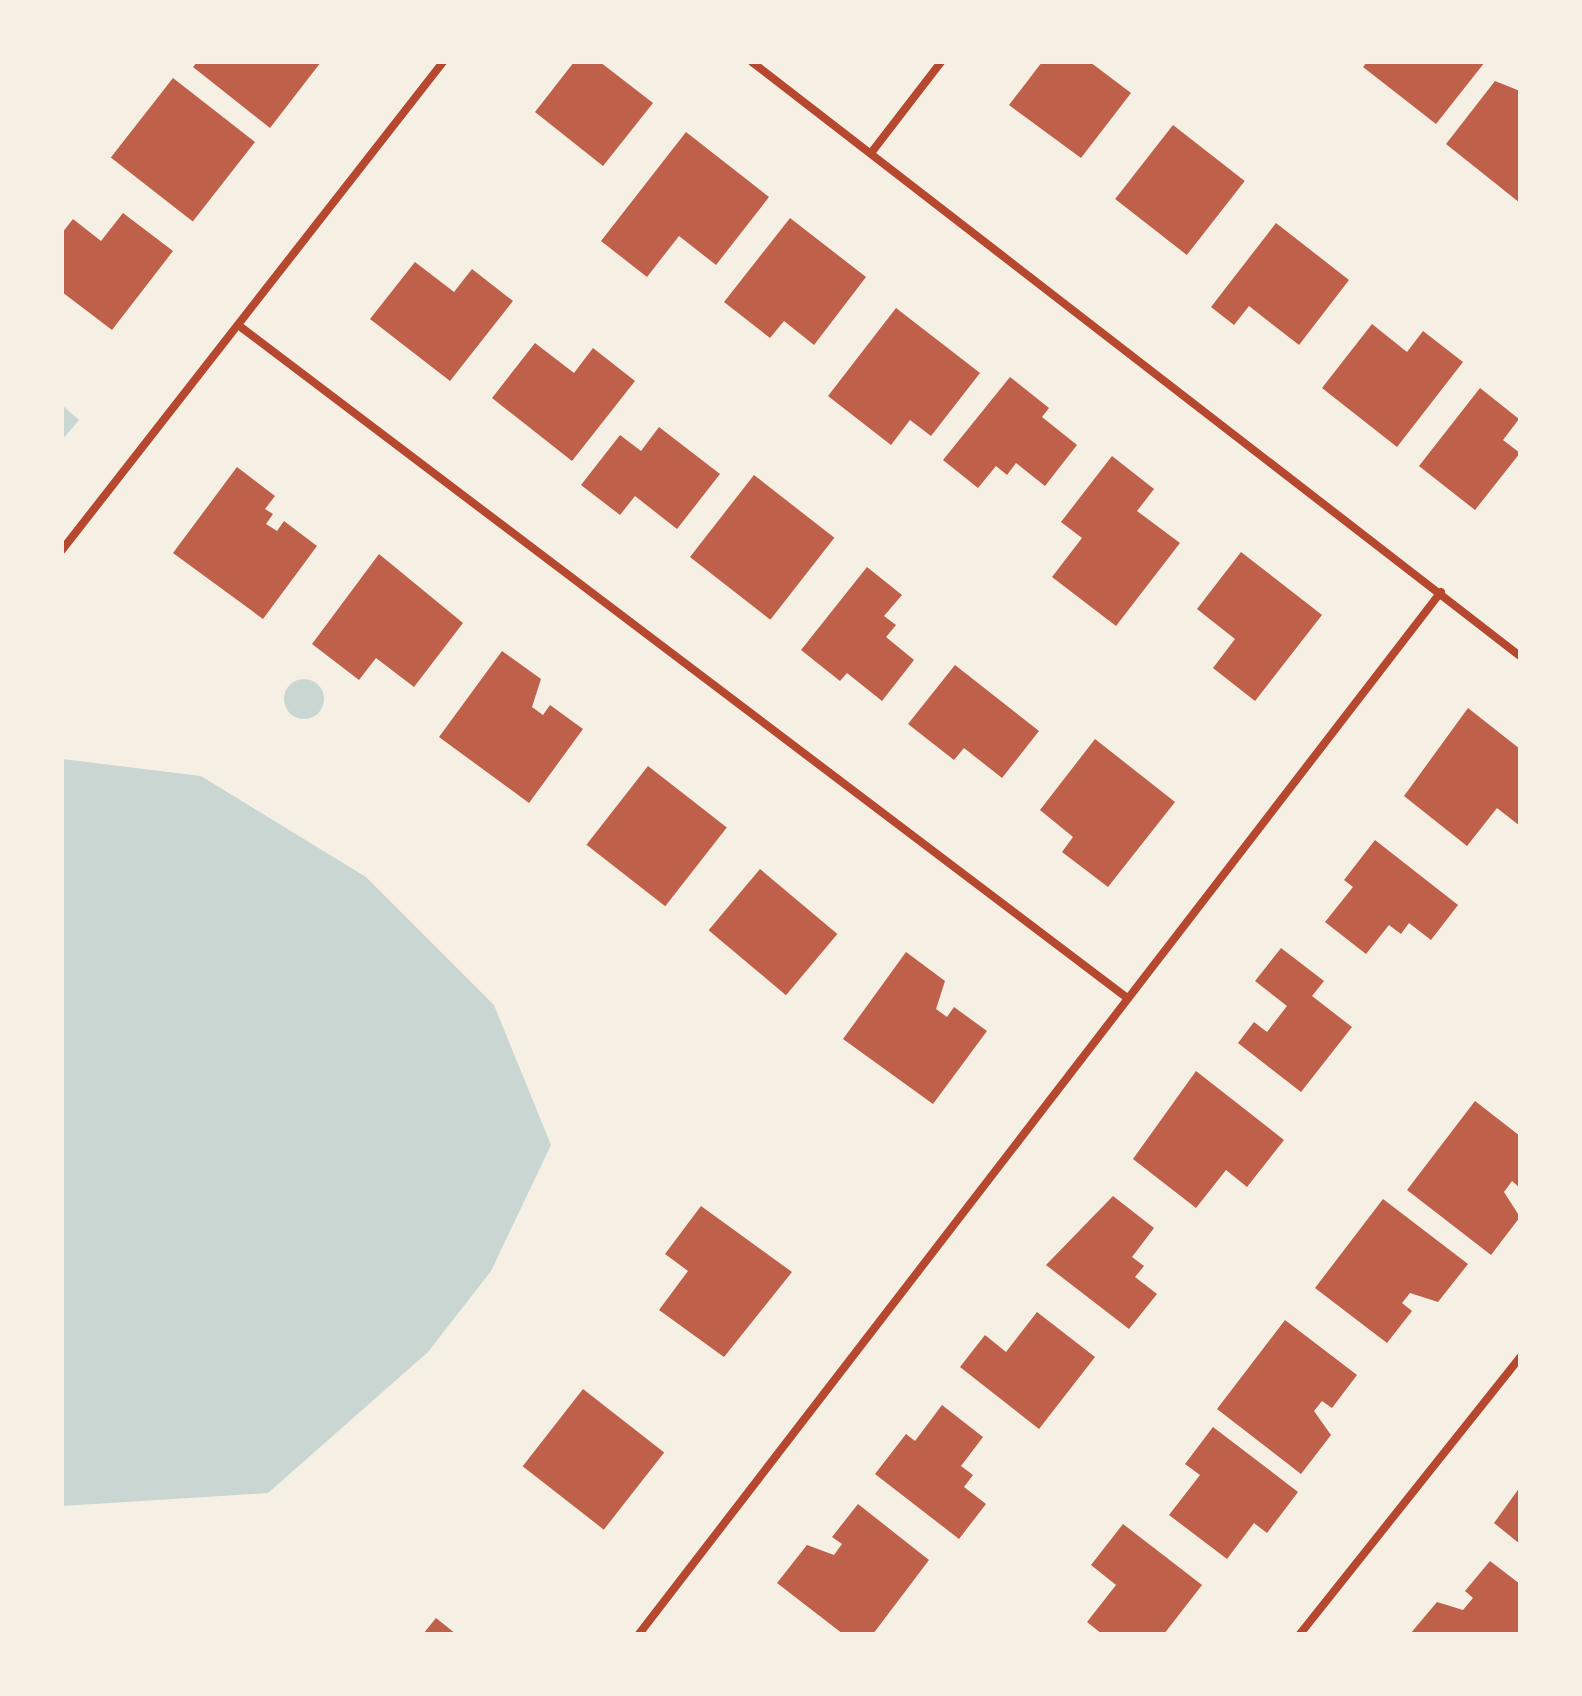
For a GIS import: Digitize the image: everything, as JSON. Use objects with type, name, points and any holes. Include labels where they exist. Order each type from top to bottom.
[{"type":"street","points":[[62,550],[242,328],[443,62]]},
{"type":"street","points":[[752,62],[1520,656]]},
{"type":"street","points":[[871,153],[941,62]]},
{"type":"street","points":[[242,328],[1126,997]]},
{"type":"street","points":[[639,1634],[1126,997],[1441,592]]},
{"type":"street","points":[[1300,1634],[1520,1357]]},
{"type":"shaded area","points":[[62,405],[79,420],[62,440]]},
{"type":"shaded area","points":[[304,679],[318,685],[324,699],[318,713],[304,719],[290,713],[284,699],[290,685]]},
{"type":"shaded area","points":[[62,759],[201,776],[366,877],[494,1005],[551,1145],[491,1271],[428,1352],[268,1493],[62,1506]]},
{"type":"building","points":[[197,62],[321,62],[270,128],[193,67]]},
{"type":"building","points":[[574,62],[600,62],[653,103],[603,166],[535,112]]},
{"type":"building","points":[[1042,62],[1090,62],[1131,93],[1081,158],[1009,105]]},
{"type":"building","points":[[1367,62],[1485,62],[1436,124],[1363,67]]},
{"type":"building","points":[[173,78],[255,142],[193,222],[111,158]]},
{"type":"building","points":[[1495,81],[1520,91],[1520,203],[1446,144]]},
{"type":"building","points":[[1173,125],[1245,181],[1187,255],[1115,199]]},
{"type":"building","points":[[686,132],[769,197],[716,265],[679,236],[647,277],[601,241]]},
{"type":"building","points":[[123,213],[173,251],[112,330],[62,292],[62,233],[73,219],[101,241]]},
{"type":"building","points":[[790,218],[866,277],[814,345],[784,321],[770,338],[724,302]]},
{"type":"building","points":[[1276,223],[1349,280],[1299,345],[1249,306],[1234,325],[1211,307]]},
{"type":"building","points":[[415,262],[454,292],[472,269],[513,301],[450,381],[370,319]]},
{"type":"building","points":[[896,308],[980,373],[931,436],[910,420],[891,445],[828,396]]},
{"type":"building","points":[[1372,324],[1407,352],[1423,331],[1463,362],[1397,447],[1322,388]]},
{"type":"building","points":[[535,343],[574,373],[593,348],[635,381],[572,461],[492,398]]},
{"type":"building","points":[[1010,377],[1049,408],[1042,417],[1077,445],[1045,486],[1016,463],[1007,475],[996,466],[978,488],[943,460]]},
{"type":"building","points":[[1480,388],[1519,419],[1503,440],[1520,453],[1475,510],[1419,466]]},
{"type":"building","points":[[659,427],[720,474],[677,529],[635,496],[620,515],[581,485],[620,435],[641,451]]},
{"type":"building","points":[[1112,456],[1154,489],[1137,511],[1180,543],[1116,626],[1052,577],[1082,538],[1061,522]]},
{"type":"building","points":[[237,467],[275,496],[265,509],[273,514],[266,524],[277,531],[284,521],[317,546],[263,619],[173,553]]},
{"type":"building","points":[[754,475],[834,538],[770,620],[690,557]]},
{"type":"building","points":[[1241,552],[1322,615],[1255,701],[1213,668],[1235,639],[1197,609]]},
{"type":"building","points":[[379,554],[463,623],[414,687],[376,658],[359,680],[312,644]]},
{"type":"building","points":[[867,567],[902,595],[884,616],[896,625],[886,637],[914,660],[882,701],[847,673],[840,681],[801,650]]},
{"type":"building","points":[[502,651],[541,679],[532,707],[543,715],[550,705],[583,729],[529,803],[439,737]]},
{"type":"building","points":[[955,665],[1039,731],[1002,778],[964,748],[954,760],[908,724]]},
{"type":"building","points":[[1468,708],[1520,749],[1520,826],[1497,808],[1467,846],[1404,796]]},
{"type":"building","points":[[1095,739],[1175,802],[1108,887],[1062,852],[1073,837],[1040,810]]},
{"type":"building","points":[[648,766],[727,828],[665,906],[586,845]]},
{"type":"building","points":[[1375,840],[1458,905],[1431,940],[1409,923],[1401,934],[1389,925],[1366,954],[1325,922],[1353,887],[1344,880]]},
{"type":"building","points":[[760,869],[837,934],[786,995],[709,930]]},
{"type":"building","points":[[1281,948],[1324,981],[1312,996],[1352,1027],[1301,1092],[1238,1043],[1254,1022],[1267,1032],[1287,1006],[1255,981]]},
{"type":"building","points":[[906,952],[945,981],[936,1009],[947,1017],[954,1007],[987,1031],[933,1104],[843,1039]]},
{"type":"building","points":[[1196,1071],[1284,1140],[1247,1187],[1226,1170],[1196,1208],[1133,1159]]},
{"type":"building","points":[[1475,1101],[1520,1136],[1520,1188],[1512,1181],[1504,1192],[1520,1217],[1491,1255],[1407,1190]]},
{"type":"building","points":[[1113,1196],[1154,1228],[1132,1257],[1144,1266],[1135,1277],[1157,1294],[1129,1329],[1046,1265]]},
{"type":"building","points":[[1383,1199],[1468,1264],[1438,1302],[1410,1293],[1402,1303],[1412,1311],[1387,1343],[1315,1288]]},
{"type":"building","points":[[701,1206],[792,1272],[724,1357],[659,1310],[688,1271],[665,1254]]},
{"type":"building","points":[[1037,1312],[1095,1357],[1039,1429],[960,1367],[985,1335],[1006,1352]]},
{"type":"building","points":[[1285,1320],[1357,1375],[1332,1408],[1322,1401],[1314,1411],[1331,1435],[1301,1474],[1217,1409]]},
{"type":"building","points":[[583,1389],[664,1452],[604,1530],[523,1466]]},
{"type":"building","points":[[942,1405],[983,1437],[961,1466],[973,1475],[964,1487],[986,1504],[959,1539],[875,1474],[906,1434],[915,1441]]},
{"type":"building","points":[[1213,1427],[1298,1492],[1267,1533],[1254,1523],[1227,1559],[1169,1515],[1200,1475],[1185,1464]]},
{"type":"building","points":[[1520,1487],[1520,1544],[1494,1523]]},
{"type":"building","points":[[858,1504],[929,1560],[873,1634],[843,1634],[777,1583],[807,1545],[834,1555],[842,1544],[832,1537]]},
{"type":"building","points":[[1123,1524],[1202,1585],[1164,1634],[1102,1634],[1087,1622],[1116,1585],[1091,1565]]},
{"type":"building","points":[[1490,1561],[1520,1584],[1520,1634],[1410,1634],[1437,1602],[1463,1610],[1473,1598],[1465,1591]]},
{"type":"building","points":[[436,1618],[456,1634],[423,1634]]}]
